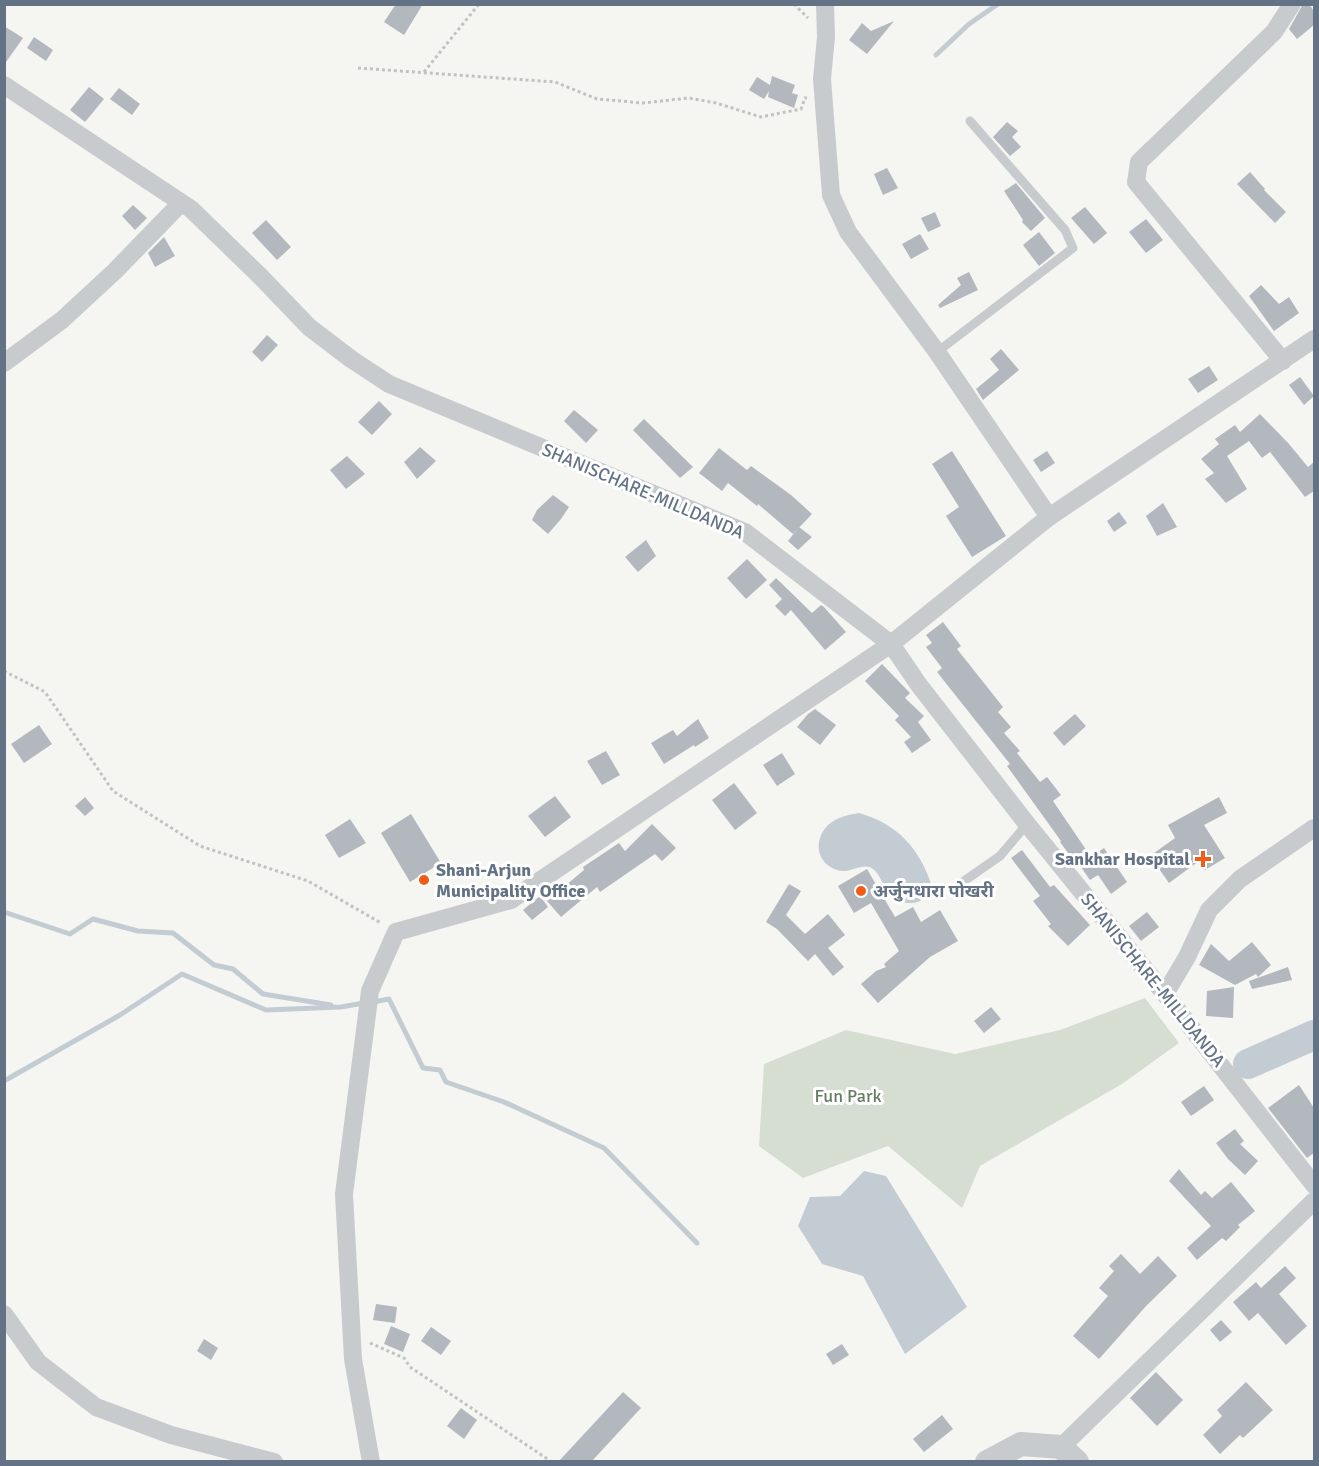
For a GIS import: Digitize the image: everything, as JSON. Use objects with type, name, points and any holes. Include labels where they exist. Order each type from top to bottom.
[{"type":"street","points":[[825,4],[826,37],[822,79],[831,195],[848,232],[937,352],[1049,517]]},
{"type":"street","points":[[1282,361],[1136,182],[1139,162],[1274,32],[1292,4]]},
{"type":"street","name":"SHANISCHARE-MILLDANDA","points":[[5,85],[191,209],[309,327],[389,384],[745,532],[891,644],[919,685],[1027,824],[1165,994],[1314,1185]]},
{"type":"street","points":[[4,363],[62,320],[115,271],[181,203]]},
{"type":"street","points":[[371,1461],[353,1359],[344,1194],[370,991],[396,932],[511,900],[891,644],[1049,517],[1314,339]]},
{"type":"street","points":[[1165,994],[1188,957],[1209,910],[1240,879],[1314,828]]},
{"type":"street","points":[[987,1461],[1021,1444],[1069,1454],[1314,1201]]},
{"type":"street","points":[[4,1314],[38,1362],[96,1407],[171,1435],[273,1461]]},
{"type":"lane","points":[[937,352],[1074,248],[1065,230],[970,121]]},
{"type":"lane","points":[[954,888],[1000,856],[1027,824]]},
{"type":"path","points":[[424,72],[479,4]]},
{"type":"path","points":[[358,68],[555,82],[597,99],[643,103],[689,98],[716,103],[761,117],[801,109],[805,98],[824,100]]},
{"type":"path","points":[[4,671],[45,692],[113,791],[200,846],[308,881],[396,932]]},
{"type":"path","points":[[352,1335],[404,1358],[410,1367],[552,1461]]},
{"type":"green space","name":"Fun Park","points":[[1145,998],[1179,1043],[1122,1084],[980,1166],[962,1208],[888,1146],[803,1178],[759,1146],[764,1064],[846,1030],[955,1054],[1060,1030]]},
{"type":"shaded area","points":[[859,813],[896,831],[921,860],[932,886],[920,901],[909,903],[890,897],[878,875],[869,867],[846,871],[837,870],[830,867],[821,857],[820,837],[828,825],[835,820]]},
{"type":"shaded area","points":[[864,1171],[886,1176],[967,1307],[905,1354],[863,1276],[822,1264],[798,1226],[810,1197],[840,1196]]},
{"type":"building","points":[[396,4],[423,4],[404,35],[384,22]]},
{"type":"building","points":[[1303,4],[1309,4],[1314,11],[1314,25],[1297,39],[1289,29]]},
{"type":"building","points":[[894,21],[867,54],[849,40],[862,23],[871,31]]},
{"type":"building","points":[[4,26],[23,38],[4,65]]},
{"type":"building","points":[[34,37],[53,50],[46,61],[27,48]]},
{"type":"building","points":[[772,76],[795,85],[792,93],[798,95],[794,108],[768,97],[769,91],[764,99],[749,90],[757,77],[770,85]]},
{"type":"building","points":[[89,87],[104,99],[85,122],[70,110]]},
{"type":"building","points":[[119,88],[140,104],[132,115],[110,99]]},
{"type":"building","points":[[1007,122],[1018,131],[1012,137],[1021,147],[1010,156],[993,137]]},
{"type":"building","points":[[887,168],[898,188],[883,195],[874,174]]},
{"type":"building","points":[[1250,172],[1286,212],[1275,223],[1237,184]]},
{"type":"building","points":[[1016,183],[1045,218],[1031,231],[1022,222],[1023,220],[1004,191]]},
{"type":"building","points":[[133,205],[147,218],[135,230],[122,216]]},
{"type":"building","points":[[1085,207],[1107,233],[1094,244],[1071,218]]},
{"type":"building","points":[[935,212],[941,226],[928,232],[921,218]]},
{"type":"building","points":[[1146,219],[1163,240],[1146,253],[1129,232]]},
{"type":"building","points":[[266,220],[291,247],[277,260],[252,233]]},
{"type":"building","points":[[1039,232],[1055,253],[1039,266],[1023,245]]},
{"type":"building","points":[[920,234],[929,249],[911,259],[902,244]]},
{"type":"building","points":[[164,237],[175,256],[155,267],[148,253]]},
{"type":"building","points":[[969,272],[978,290],[940,308],[938,305],[961,285],[957,278]]},
{"type":"building","points":[[1261,285],[1279,304],[1289,297],[1299,313],[1274,331],[1249,296]]},
{"type":"building","points":[[267,335],[278,345],[262,362],[252,352]]},
{"type":"building","points":[[1001,349],[1019,370],[983,400],[976,389],[999,370],[990,359]]},
{"type":"building","points":[[1209,366],[1218,380],[1198,393],[1188,379]]},
{"type":"building","points":[[1300,377],[1314,396],[1304,405],[1289,385]]},
{"type":"building","points":[[379,401],[392,414],[372,435],[358,422]]},
{"type":"building","points":[[574,410],[598,430],[586,443],[564,421]]},
{"type":"building","points":[[1260,414],[1308,467],[1314,462],[1314,491],[1305,497],[1270,452],[1262,458],[1249,441],[1227,456],[1247,489],[1226,503],[1205,479],[1214,473],[1201,459],[1219,444],[1215,439],[1235,425],[1240,432]]},
{"type":"building","points":[[644,419],[693,467],[680,478],[633,430]]},
{"type":"building","points":[[420,447],[436,461],[417,479],[404,462]]},
{"type":"building","points":[[719,448],[747,470],[751,466],[791,495],[812,514],[793,534],[758,504],[757,506],[728,483],[722,491],[699,473]]},
{"type":"building","points":[[952,451],[1006,536],[972,557],[946,516],[959,507],[932,464]]},
{"type":"building","points":[[1047,451],[1055,463],[1041,472],[1033,460]]},
{"type":"building","points":[[347,456],[365,474],[346,489],[330,470]]},
{"type":"building","points":[[553,495],[569,507],[548,534],[532,520],[537,510]]},
{"type":"building","points":[[1163,503],[1177,527],[1157,536],[1146,516]]},
{"type":"building","points":[[1119,512],[1127,523],[1114,532],[1107,521]]},
{"type":"building","points":[[799,527],[812,537],[798,550],[788,541]]},
{"type":"building","points":[[646,540],[656,556],[638,572],[625,557]]},
{"type":"building","points":[[747,559],[767,580],[746,599],[727,578]]},
{"type":"building","points":[[776,578],[812,613],[821,605],[824,607],[846,632],[825,650],[791,610],[785,616],[775,606],[782,599],[769,585]]},
{"type":"building","points":[[943,622],[961,646],[957,649],[1003,707],[998,712],[1011,727],[1004,733],[1020,751],[1017,753],[1040,782],[1047,777],[1061,795],[1053,801],[1091,857],[1104,848],[1127,882],[1111,894],[1098,875],[1090,880],[1076,860],[1074,861],[1007,766],[1010,764],[937,672],[942,668],[926,647],[932,643],[926,635]]},
{"type":"building","points":[[882,664],[910,693],[905,698],[924,716],[918,722],[931,740],[912,753],[904,742],[911,737],[895,720],[899,716],[865,681]]},
{"type":"building","points":[[815,709],[836,725],[820,745],[797,727]]},
{"type":"building","points":[[1075,714],[1086,726],[1064,746],[1053,733]]},
{"type":"building","points":[[698,719],[709,738],[664,764],[651,743],[673,730],[677,736]]},
{"type":"building","points":[[39,725],[52,744],[24,763],[11,744]]},
{"type":"building","points":[[606,751],[620,775],[602,785],[587,761]]},
{"type":"building","points":[[782,753],[795,774],[777,786],[763,765]]},
{"type":"building","points":[[734,783],[757,813],[735,830],[712,800]]},
{"type":"building","points":[[555,796],[571,817],[545,837],[528,816]]},
{"type":"building","points":[[85,797],[94,808],[85,816],[75,806]]},
{"type":"building","points":[[1219,797],[1227,813],[1204,825],[1225,858],[1205,870],[1199,861],[1169,883],[1150,856],[1175,838],[1168,825]]},
{"type":"building","points":[[411,814],[441,863],[410,882],[381,833]]},
{"type":"building","points":[[350,819],[366,843],[339,858],[325,835]]},
{"type":"building","points":[[652,824],[676,848],[662,861],[655,854],[600,892],[597,887],[561,917],[547,901],[584,870],[583,867],[619,843],[625,851]]},
{"type":"building","points":[[1022,850],[1050,887],[1054,885],[1090,925],[1068,946],[1048,926],[1051,924],[1033,901],[1040,896],[1011,858]]},
{"type":"building","points":[[867,869],[895,917],[913,907],[921,922],[940,910],[958,941],[930,957],[878,1003],[861,984],[876,971],[886,967],[884,964],[899,951],[871,903],[854,913],[838,886]]},
{"type":"building","points":[[789,884],[801,891],[786,915],[805,934],[828,914],[845,935],[828,948],[844,967],[833,976],[815,954],[808,961],[777,929],[766,922]]},
{"type":"building","points":[[540,896],[548,907],[532,920],[523,910]]},
{"type":"building","points":[[1147,912],[1159,927],[1141,941],[1129,926]]},
{"type":"building","points":[[1252,942],[1271,965],[1258,977],[1256,974],[1235,985],[1199,965],[1211,944],[1229,961]]},
{"type":"building","points":[[1288,967],[1292,980],[1252,989],[1249,981]]},
{"type":"building","points":[[1234,987],[1233,1018],[1206,1016],[1207,991]]},
{"type":"building","points":[[991,1007],[1001,1019],[984,1033],[974,1021]]},
{"type":"building","points":[[1299,1085],[1314,1108],[1314,1153],[1307,1158],[1268,1108]]},
{"type":"building","points":[[1204,1086],[1214,1100],[1191,1116],[1181,1102]]},
{"type":"building","points":[[1235,1129],[1244,1141],[1240,1144],[1258,1161],[1245,1175],[1228,1159],[1216,1143]]},
{"type":"building","points":[[1179,1169],[1201,1195],[1205,1191],[1212,1198],[1231,1182],[1255,1211],[1238,1225],[1240,1227],[1226,1241],[1222,1238],[1197,1260],[1187,1248],[1211,1226],[1169,1181]]},
{"type":"building","points":[[1121,1254],[1140,1274],[1158,1256],[1177,1276],[1147,1305],[1099,1359],[1073,1336],[1108,1296],[1099,1288],[1114,1271],[1109,1266]]},
{"type":"building","points":[[1285,1266],[1296,1278],[1279,1294],[1307,1326],[1286,1345],[1258,1313],[1249,1321],[1233,1302],[1256,1282],[1261,1288]]},
{"type":"building","points":[[376,1304],[397,1307],[395,1323],[373,1320]]},
{"type":"building","points":[[1221,1320],[1232,1332],[1220,1342],[1210,1330]]},
{"type":"building","points":[[391,1326],[410,1334],[403,1352],[384,1344]]},
{"type":"building","points":[[431,1327],[451,1341],[441,1355],[421,1341]]},
{"type":"building","points":[[204,1339],[218,1348],[211,1360],[197,1351]]},
{"type":"building","points":[[842,1344],[849,1355],[833,1365],[826,1354]]},
{"type":"building","points":[[1156,1372],[1183,1400],[1157,1426],[1130,1398]]},
{"type":"building","points":[[1246,1382],[1273,1410],[1243,1438],[1240,1435],[1220,1454],[1203,1435],[1222,1416],[1217,1410]]},
{"type":"building","points":[[623,1392],[641,1408],[592,1461],[559,1461]]},
{"type":"building","points":[[461,1408],[477,1420],[464,1439],[447,1426]]},
{"type":"building","points":[[942,1415],[953,1429],[924,1452],[913,1439]]},
{"type":"waterway","points":[[936,55],[969,24],[998,4]]},
{"type":"waterway","points":[[4,912],[70,934],[93,919],[138,931],[173,933],[214,965],[233,969],[263,994],[331,1005]]},
{"type":"waterway","points":[[4,1081],[120,1015],[182,974],[266,1010],[341,1007],[364,1003]]},
{"type":"waterway","points":[[373,1002],[389,999],[423,1068],[440,1070],[446,1082],[504,1102],[604,1148],[697,1243]]},
{"type":"waterway","points":[[1248,1064],[1314,1035]]},
{"type":"place","name":"Sankhar Hospital","points":[[1203,859]]},
{"type":"place","name":"Shani-Arjun Municipality Office","points":[[424,880]]},
{"type":"place","name":"अर्जुनधारा पोखरी","points":[[861,891]]}]
